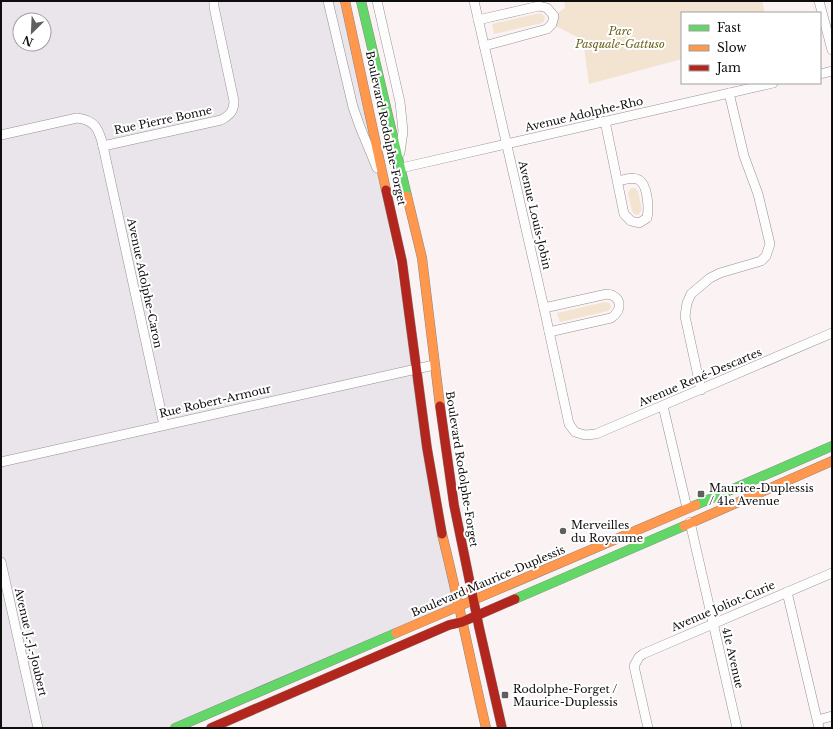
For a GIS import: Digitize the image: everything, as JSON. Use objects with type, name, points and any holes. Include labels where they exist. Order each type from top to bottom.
[{"type":"street","name":"Rue Pierre Bonne","points":[[1,135],[77,118],[91,122],[100,134],[103,146],[221,120],[231,112],[234,107],[234,101],[214,1]]},
{"type":"street","points":[[328,1],[353,107],[388,192]]},
{"type":"street","name":"Boulevard Rodolphe-Forget","points":[[345,1],[388,192],[412,259],[417,368],[427,448],[440,526],[486,728]]},
{"type":"street","name":"Boulevard Rodolphe-Forget","points":[[361,1],[400,164],[412,259],[434,365],[454,505],[476,615],[502,728]]},
{"type":"street","name":"Boulevard Rodolphe-Forget","points":[[376,1],[400,102],[402,131],[400,164]]},
{"type":"street","name":"Avenue Louis-Jobin","points":[[474,1],[569,424],[575,432]]},
{"type":"street","points":[[819,1],[832,50]]},
{"type":"street","points":[[478,20],[539,6],[547,8],[554,16],[552,24],[547,29],[484,46]]},
{"type":"street","points":[[822,13],[832,11]]},
{"type":"street","points":[[821,74],[832,71]]},
{"type":"street","name":"Avenue Adolphe-Rho","points":[[400,164],[506,145],[769,84]]},
{"type":"street","points":[[701,390],[685,316],[686,303],[691,294],[710,278],[720,273],[761,261],[766,256],[770,244],[758,194],[744,156],[729,93]]},
{"type":"street","points":[[605,121],[617,181],[624,214],[631,221],[639,223],[647,218],[649,210],[643,183],[634,178],[617,181]]},
{"type":"street","name":"Avenue Adolphe-Caron","points":[[103,146],[164,425]]},
{"type":"street","points":[[544,308],[607,294],[614,296],[620,303],[618,312],[611,318],[549,332]]},
{"type":"street","name":"Avenue René-Descartes","points":[[575,432],[585,435],[596,434],[832,333]]},
{"type":"street","name":"Rue Robert-Armour","points":[[1,462],[434,365]]},
{"type":"street","points":[[663,406],[687,508]]},
{"type":"street","name":"Boulevard Maurice-Duplessis","points":[[175,728],[832,446]]},
{"type":"street","points":[[211,728],[449,625],[462,622],[832,461]]},
{"type":"street","name":"41e Avenue","points":[[690,522],[737,728]]},
{"type":"street","name":"Avenue J.-J.-Joubert","points":[[1,562],[38,728]]},
{"type":"street","name":"Avenue Joliot-Curie","points":[[648,728],[634,666],[636,661],[643,654],[832,573]]},
{"type":"street","points":[[787,592],[818,724],[832,716]]},
{"type":"shaded area","points":[[1,1],[347,1],[459,606],[174,728],[1,728]]},
{"type":"green space","name":"Parc Pasquale-Gattuso","points":[[564,1],[762,1],[765,12],[681,12],[681,59],[589,84],[583,40],[552,24],[554,16],[565,8]]},
{"type":"green space","points":[[540,13],[545,17],[542,23],[494,34],[492,24]]},
{"type":"green space","points":[[631,188],[635,188],[638,191],[642,210],[638,215],[634,214],[632,211],[628,193]]},
{"type":"green space","points":[[605,302],[611,305],[611,308],[608,311],[560,322],[557,313]]},
{"type":"traffic: fast","points":[[361,1],[407,196]]},
{"type":"traffic: fast","points":[[696,505],[832,446]]},
{"type":"traffic: fast","points":[[515,599],[684,526]]},
{"type":"traffic: fast","points":[[175,728],[396,633]]},
{"type":"traffic: slow","points":[[345,1],[386,190]]},
{"type":"traffic: slow","points":[[407,196],[422,258],[440,406]]},
{"type":"traffic: slow","points":[[684,526],[832,461]]},
{"type":"traffic: slow","points":[[396,633],[696,505]]},
{"type":"traffic: slow","points":[[442,534],[486,728]]},
{"type":"traffic: jam","points":[[386,190],[402,261],[427,448],[442,534]]},
{"type":"traffic: jam","points":[[440,406],[454,505],[479,627],[502,728]]},
{"type":"traffic: jam","points":[[211,728],[449,625],[462,622],[515,599]]},
{"type":"place","name":"Maurice-Duplessis / 41e Avenue","points":[[701,494]]},
{"type":"place","name":"Merveilles du Royaume","points":[[563,531]]},
{"type":"place","name":"Rodolphe-Forget / Maurice-Duplessis","points":[[505,695]]}]
